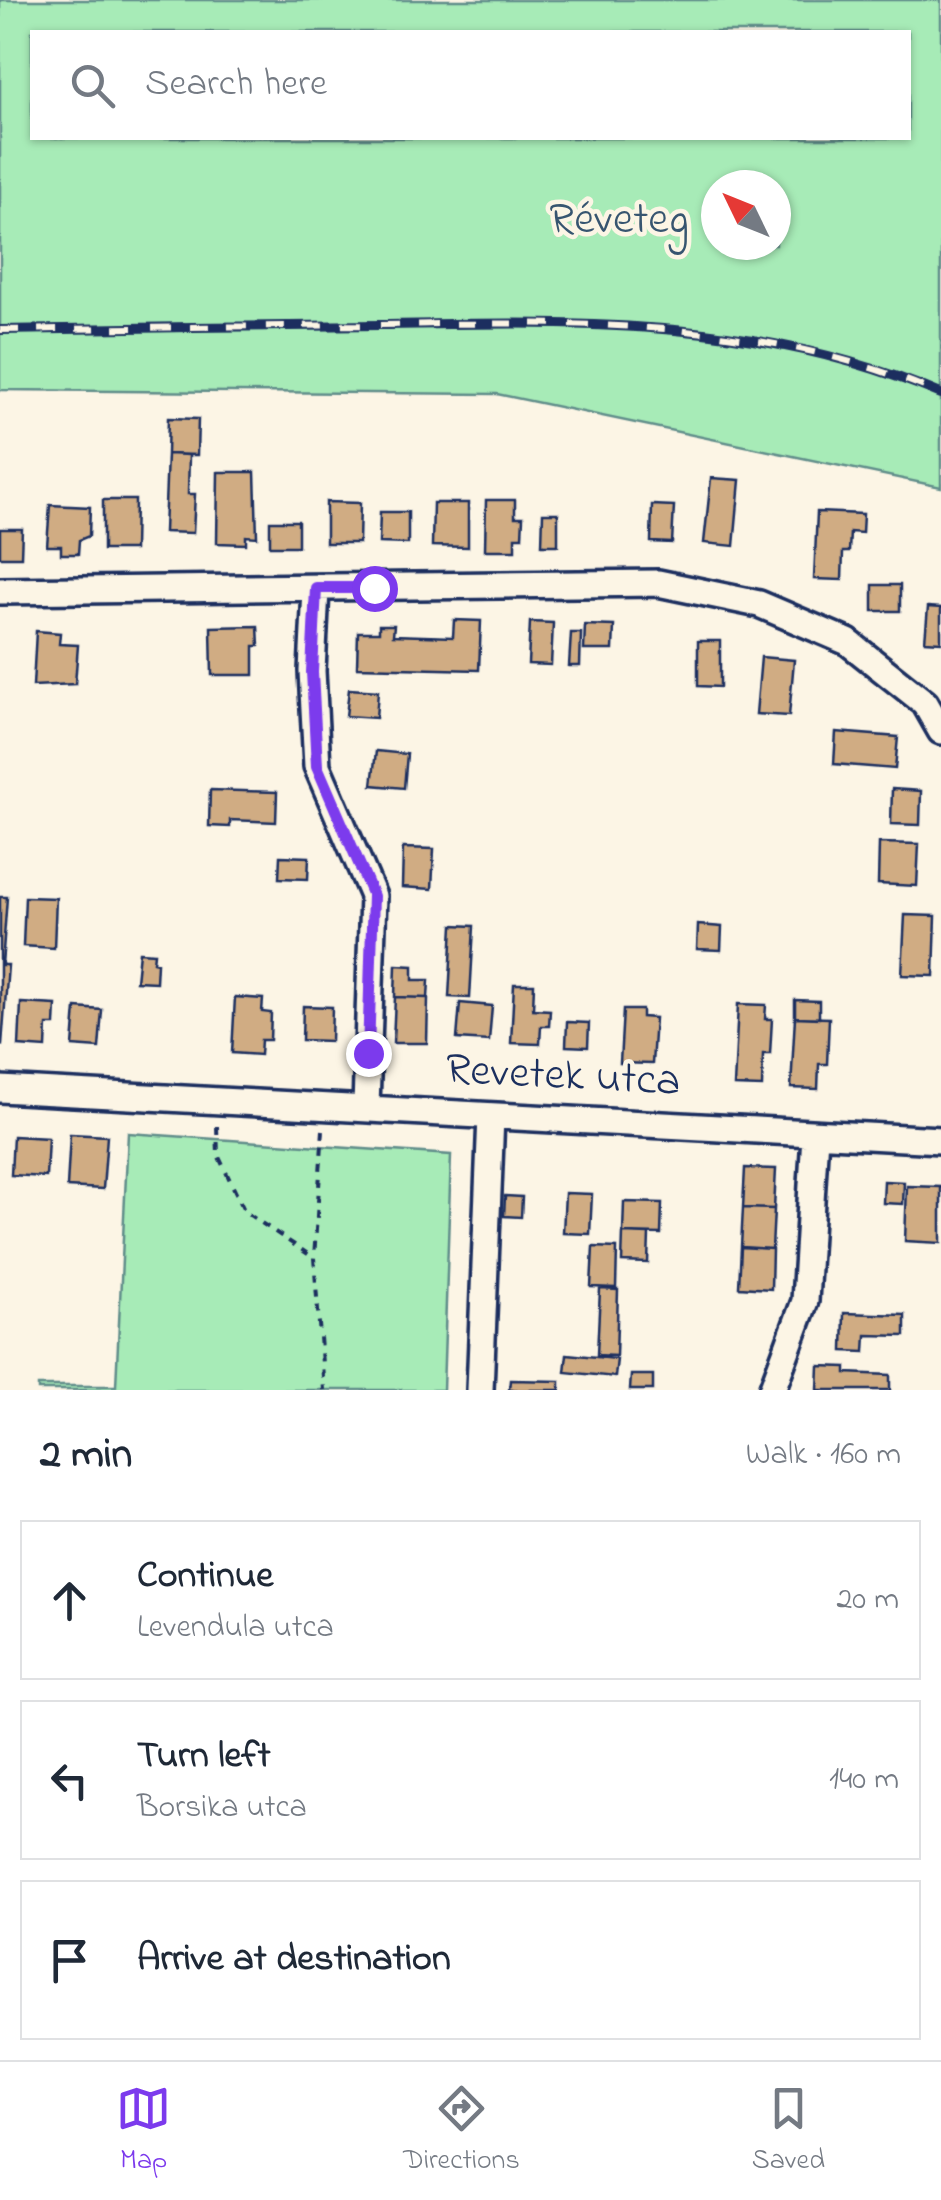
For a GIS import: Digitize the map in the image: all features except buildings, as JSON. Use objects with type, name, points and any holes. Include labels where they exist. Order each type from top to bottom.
[{"type":"street","points":[[0,591],[658,583],[759,604],[848,642],[925,703],[941,730]]},
{"type":"street","points":[[316,588],[312,672],[317,766],[373,896],[366,1108]]},
{"type":"street","name":"Revetek utca","points":[[0,1089],[941,1140]]},
{"type":"street","points":[[480,1390],[491,1116]]},
{"type":"street","points":[[772,1390],[806,1301],[815,1135]]},
{"type":"path","points":[[216,1100],[218,1154],[246,1212],[314,1258]]},
{"type":"path","points":[[324,1105],[314,1258],[324,1390]]},
{"type":"green space","name":"Réveteg","points":[[0,0],[941,0],[941,487],[497,394],[0,390]]},
{"type":"green space","points":[[128,1133],[451,1155],[443,1390],[38,1390],[38,1386],[116,1386]]},
{"type":"railway","points":[[0,330],[524,324],[665,329],[804,350],[873,369],[941,394]]},
{"type":"route","points":[[368,1053],[373,896],[317,766],[312,672],[316,588],[374,588]]}]
